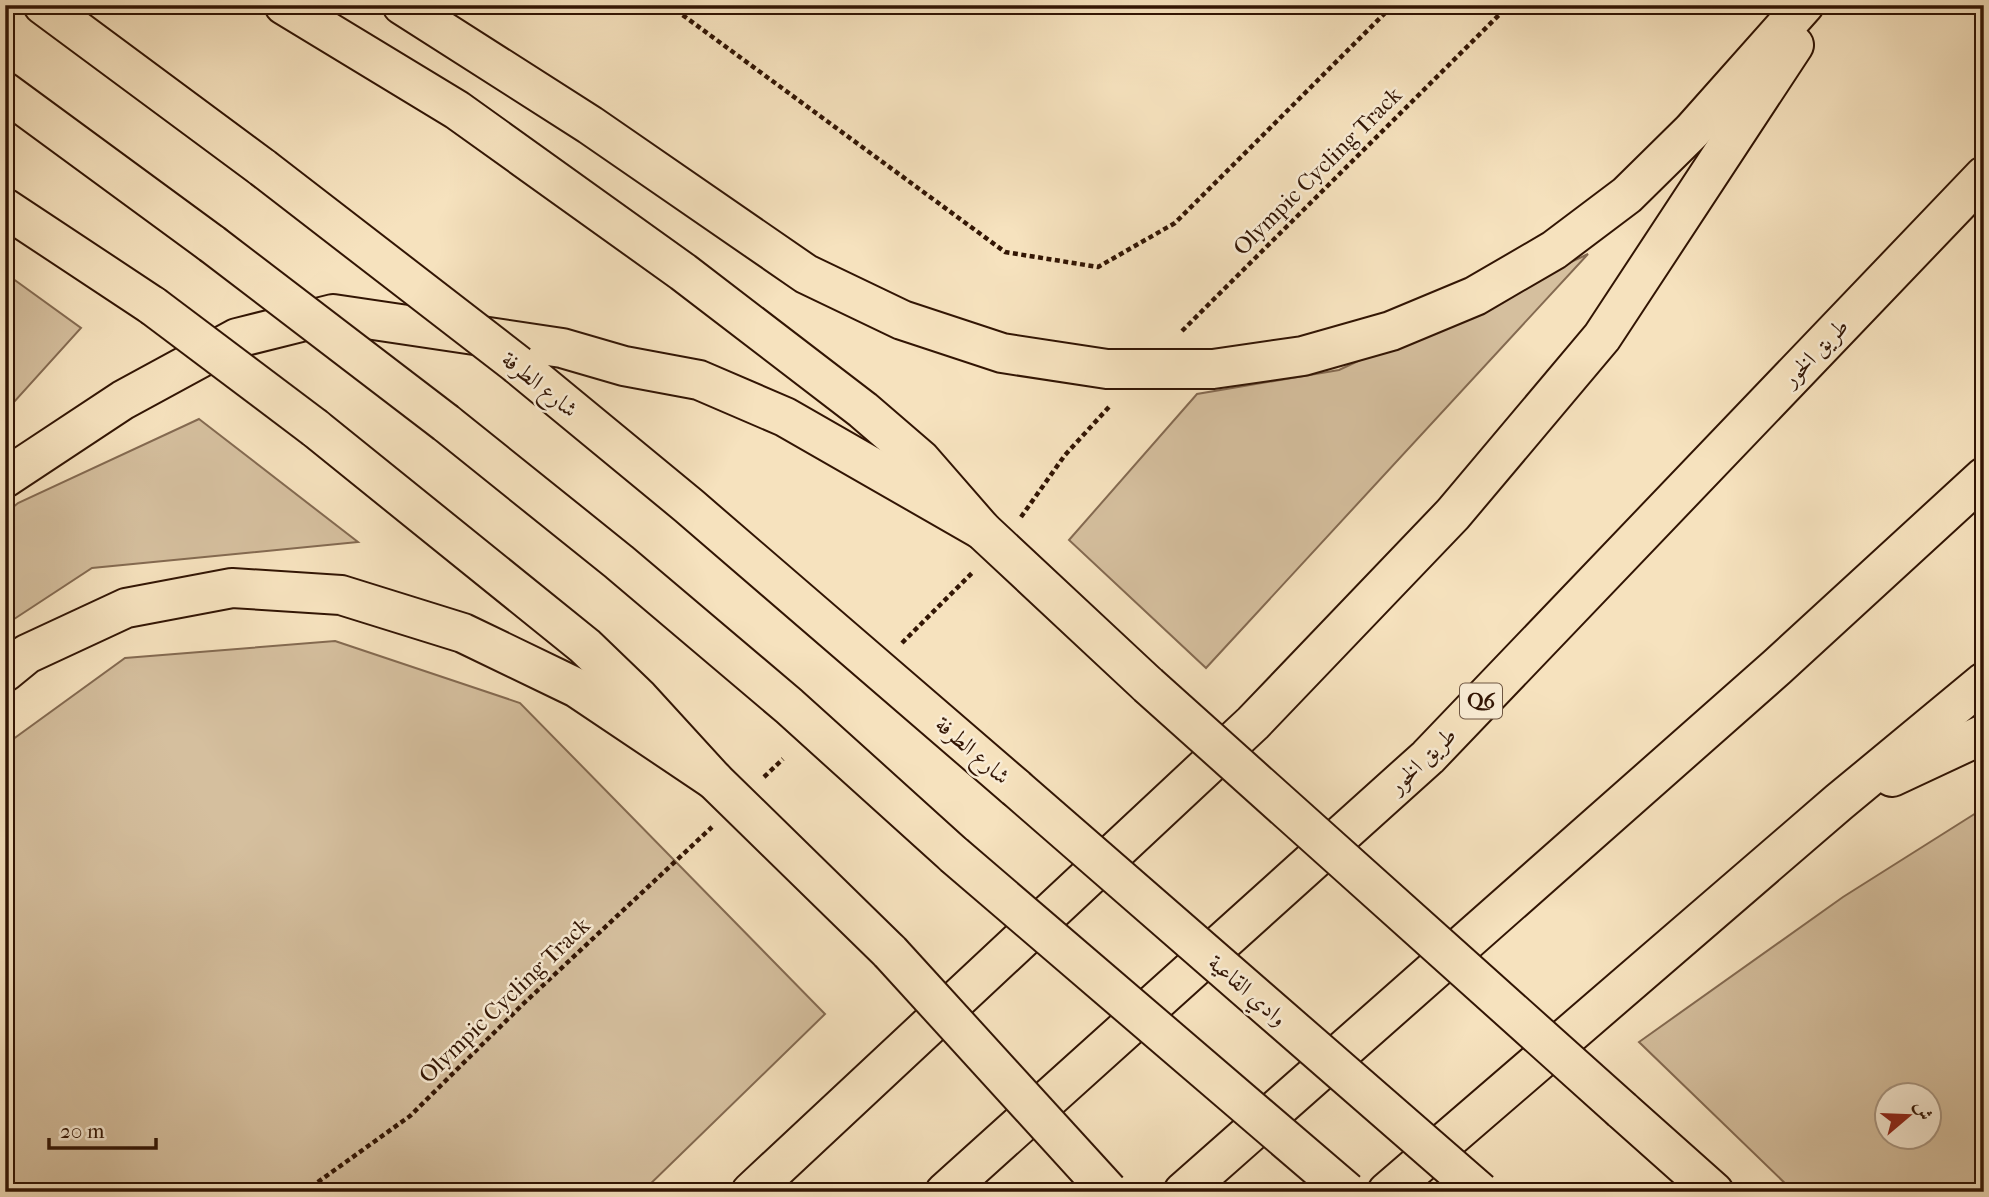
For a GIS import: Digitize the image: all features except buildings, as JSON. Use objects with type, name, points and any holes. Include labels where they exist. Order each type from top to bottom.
[{"type":"main road","name":"شارع الطرفة","points":[[43,5],[263,169],[518,365],[699,515],[1016,788]]},
{"type":"main road","points":[[284,5],[457,110],[683,272],[873,418],[921,460],[982,547]]},
{"type":"main road","points":[[402,5],[590,125],[806,274],[901,320],[1002,353],[1107,369],[1213,369],[1303,356],[1391,331],[1475,296],[1554,250],[1627,195],[1674,149],[1804,5]]},
{"type":"main road","points":[[751,1192],[1254,723],[1453,514],[1602,337],[1820,5]]},
{"type":"main road","points":[[5,92],[212,244],[446,423],[619,562],[789,706],[954,855],[1347,1192]]},
{"type":"main road","name":"طريق الخور","points":[[945,1192],[1428,757],[1984,176]]},
{"type":"main road","points":[[5,208],[153,306],[315,428],[585,646],[639,698],[714,780],[890,952],[1108,1192]]},
{"type":"main road","points":[[5,478],[123,400],[237,338],[333,314],[562,348],[624,366],[699,380],[785,417],[982,547],[1148,685],[1714,1192]]},
{"type":"main road","points":[[1183,1192],[1767,676],[1984,477]]},
{"type":"main road","points":[[5,672],[27,654],[126,608],[232,588],[341,595],[463,633],[578,688],[714,780]]},
{"type":"main road","points":[[1387,1192],[1839,802],[1984,682]]},
{"type":"main road","points":[[1839,802],[1984,734]]},
{"type":"main road","name":"وادي القاعية","points":[[1016,788],[1480,1192]]},
{"type":"path","points":[[669,5],[1005,252],[1098,267],[1175,223],[1393,5]]},
{"type":"path","name":"Olympic Cycling Track","points":[[1180,333],[1508,5]]},
{"type":"path","points":[[1020,520],[1065,455],[1112,404]]},
{"type":"path","points":[[894,651],[982,547]]},
{"type":"path","name":"Olympic Cycling Track","points":[[304,1192],[411,1116],[522,1005],[718,821]]},
{"type":"shaded area","points":[[1588,254],[1206,668],[1069,540],[1197,394],[1339,370]]},
{"type":"shaded area","points":[[5,273],[81,328],[5,412]]},
{"type":"shaded area","points":[[199,419],[358,542],[92,568],[5,625],[5,514],[18,503]]},
{"type":"shaded area","points":[[335,641],[520,703],[825,1014],[642,1192],[5,1192],[5,745],[125,658]]},
{"type":"shaded area","points":[[1984,808],[1984,1192],[1794,1192],[1639,1042],[1843,897]]}]
